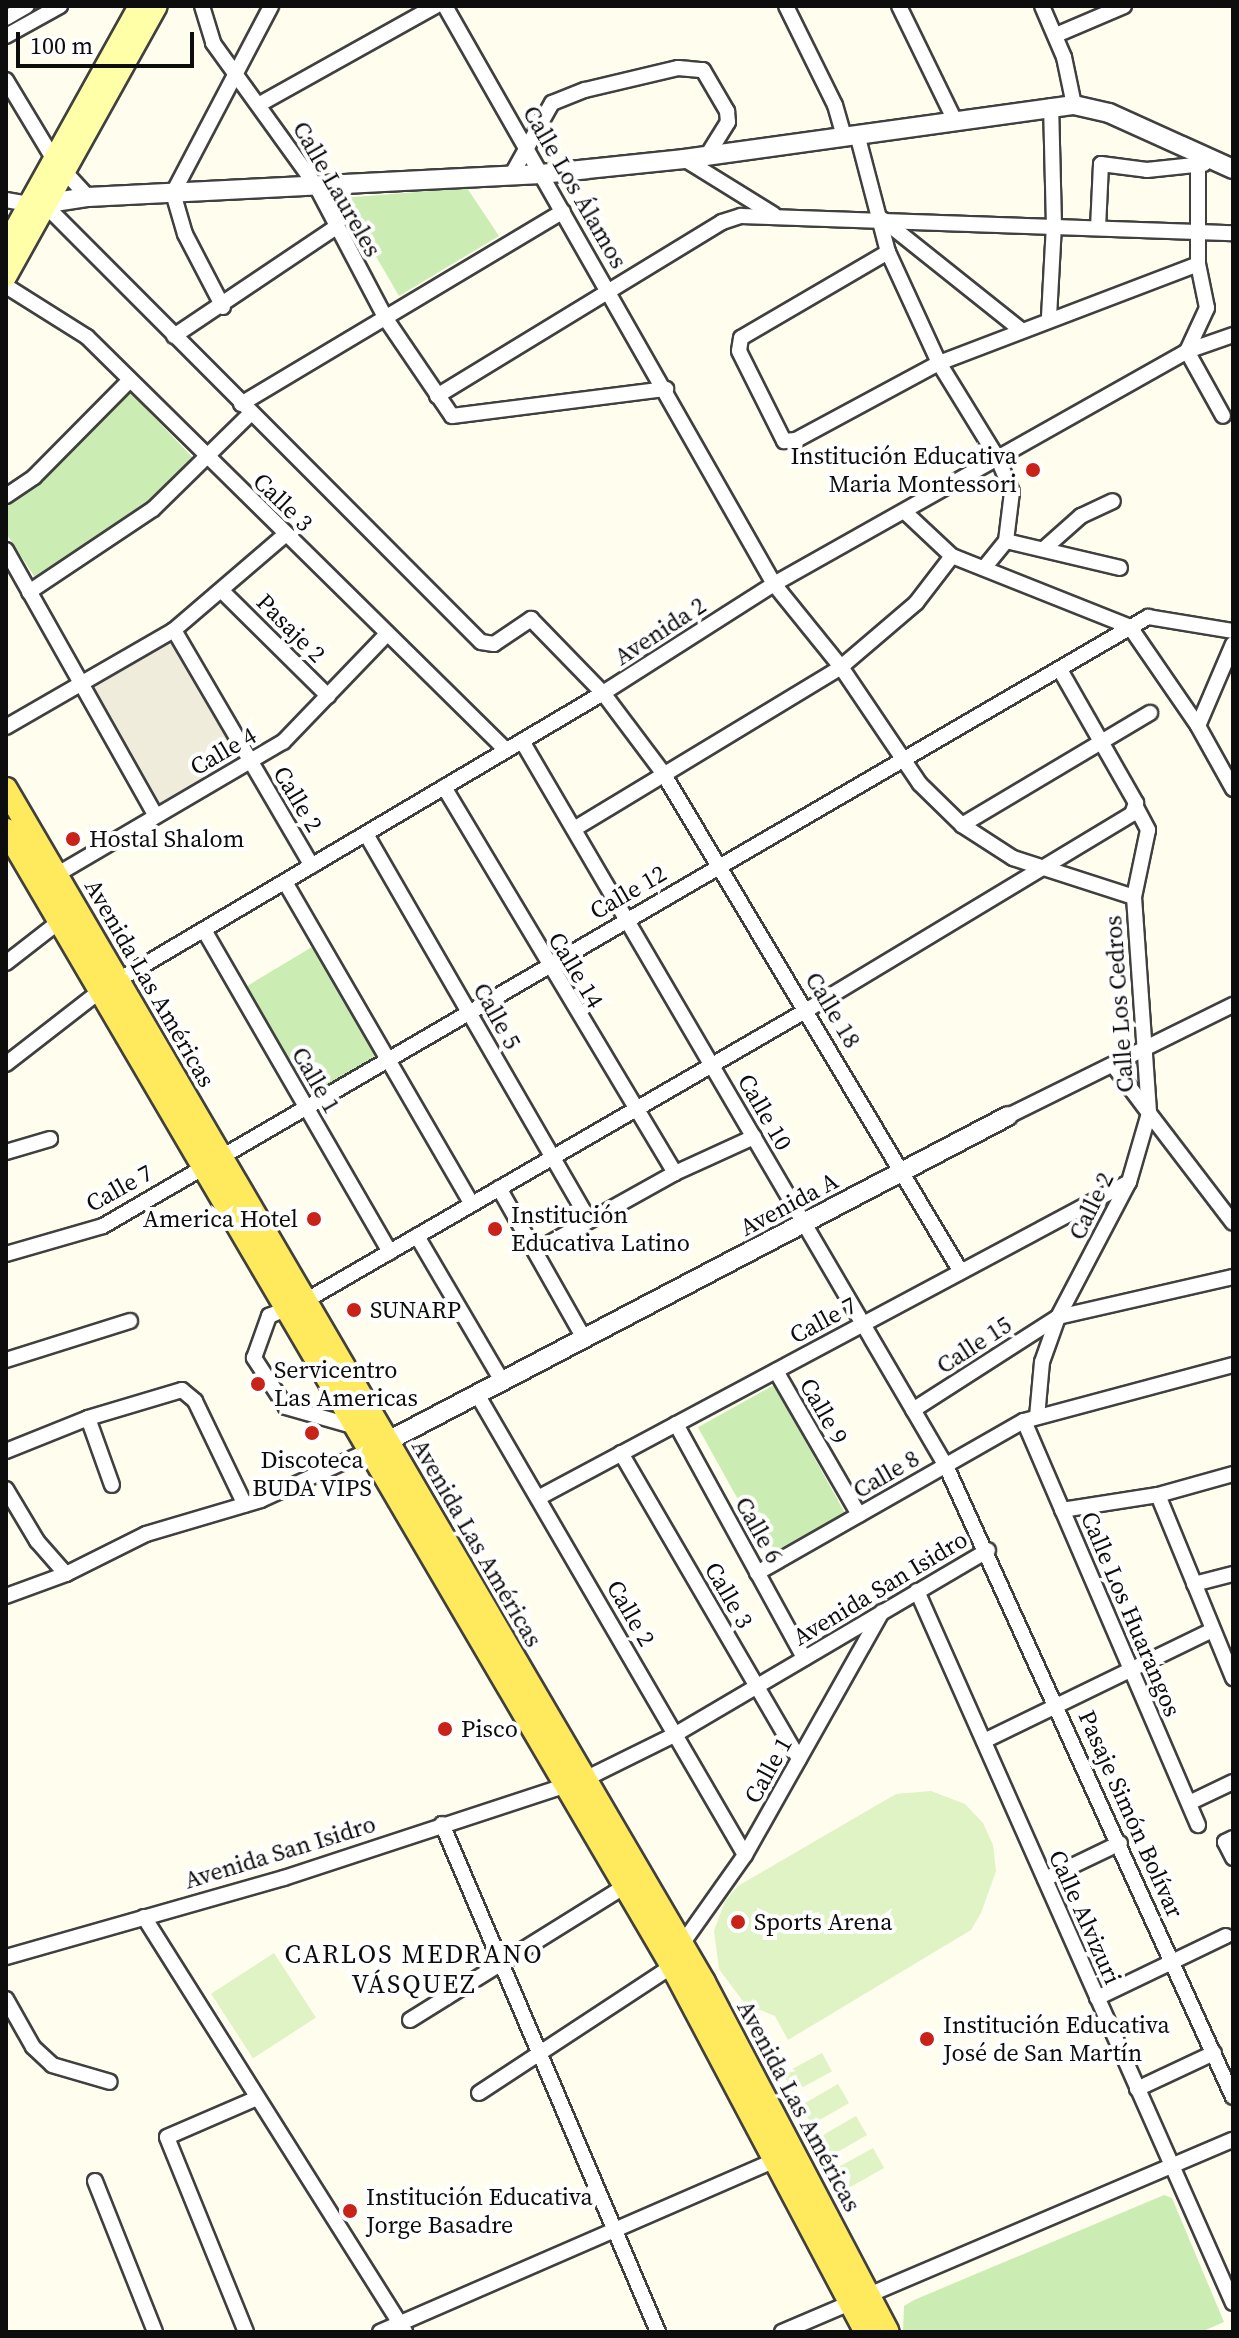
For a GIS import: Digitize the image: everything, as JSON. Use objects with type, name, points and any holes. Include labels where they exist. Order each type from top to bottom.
[{"type":"main road","points":[[60,168],[139,6]]},
{"type":"main road","points":[[6,245],[37,205],[157,6]]},
{"type":"main road","points":[[6,277],[37,205]]},
{"type":"main road","name":"Avenida Las Américas","points":[[6,789],[47,880],[109,986],[575,1782],[682,1944],[860,2298],[888,2332]]},
{"type":"main road","name":"Avenida Las Américas","points":[[6,830],[13,861],[47,880],[60,921],[109,986]]},
{"type":"main road","name":"Avenida Las Américas","points":[[297,1306],[356,1427],[379,1446]]},
{"type":"main road","name":"Avenida Las Américas","points":[[575,1782],[625,1886],[786,2155]]},
{"type":"main road","name":"Avenida Las Américas","points":[[860,2298],[866,2332]]},
{"type":"street","points":[[6,18],[27,6]]},
{"type":"street","points":[[6,36],[60,6]]},
{"type":"street","name":"Calle Laureles","points":[[202,6],[213,43],[236,70],[316,186],[335,228],[386,319],[437,396]]},
{"type":"street","points":[[223,307],[185,234],[173,193],[271,6]]},
{"type":"street","points":[[260,104],[435,6]]},
{"type":"street","name":"Calle Los Álamos","points":[[445,6],[666,389],[774,584],[841,667],[930,796],[962,825],[1041,871],[1134,897]]},
{"type":"street","points":[[786,6],[850,135],[882,219],[888,252],[939,363],[998,459],[1012,492],[1006,541],[984,568]]},
{"type":"street","points":[[899,6],[950,119]]},
{"type":"street","points":[[1042,6],[1056,35],[1074,105]]},
{"type":"street","points":[[1056,35],[1124,6]]},
{"type":"street","points":[[511,176],[542,117],[564,95],[692,68],[713,80],[727,111],[728,122],[707,156]]},
{"type":"street","points":[[6,80],[60,168],[88,197]]},
{"type":"street","points":[[6,200],[37,205],[88,197],[541,174],[684,159],[950,119],[1074,105],[1109,113],[1216,165]]},
{"type":"street","points":[[1049,317],[1054,226],[1051,106]]},
{"type":"street","points":[[684,159],[774,214]]},
{"type":"street","points":[[1098,228],[1101,164],[1147,170],[1216,165]]},
{"type":"street","points":[[1216,165],[1199,233],[1198,264],[1207,308],[1187,351],[1223,416]]},
{"type":"street","points":[[37,205],[246,408]]},
{"type":"street","points":[[29,592],[127,530],[207,459],[246,408],[563,211]]},
{"type":"street","points":[[666,389],[452,416],[437,396],[611,293],[722,222],[774,214],[1233,233]]},
{"type":"street","points":[[882,219],[1021,330]]},
{"type":"street","points":[[174,336],[223,307],[335,228]]},
{"type":"street","points":[[888,252],[745,331],[739,351],[778,436],[788,442],[939,363],[1049,317],[1198,264]]},
{"type":"street","name":"Calle 3","points":[[6,286],[76,327],[506,750]]},
{"type":"street","name":"Avenida 2","points":[[6,1064],[109,986],[603,693],[774,584],[906,513],[1187,351],[1233,335]]},
{"type":"street","points":[[6,496],[34,477],[129,381]]},
{"type":"street","name":"Calle 18","points":[[246,408],[481,642],[494,644],[531,619],[603,693],[663,773],[961,1272]]},
{"type":"street","points":[[1046,547],[1081,516],[1113,501]]},
{"type":"street","points":[[906,513],[952,556],[1130,627],[1198,726],[1233,789]]},
{"type":"street","points":[[6,727],[174,630],[223,592],[285,535]]},
{"type":"street","points":[[1006,541],[1046,547],[1120,568]]},
{"type":"street","points":[[6,550],[156,816]]},
{"type":"street","points":[[574,829],[841,667],[916,603],[952,556]]},
{"type":"street","name":"Pasaje 2","points":[[223,592],[328,696]]},
{"type":"street","name":"Calle 12","points":[[211,1160],[1130,627],[1154,616],[1233,631]]},
{"type":"street","name":"Calle 2","points":[[174,630],[312,866]]},
{"type":"street","name":"Calle 4","points":[[47,880],[283,742],[387,634]]},
{"type":"street","points":[[1198,726],[1233,644]]},
{"type":"street","name":"Calle Los Cedros","points":[[1060,670],[1148,830],[1134,897],[1149,1113],[1233,1223]]},
{"type":"street","points":[[962,825],[1150,713]]},
{"type":"street","name":"Calle 10","points":[[522,741],[946,1466],[988,1550]]},
{"type":"street","name":"Calle 14","points":[[444,787],[547,964],[675,1173]]},
{"type":"street","points":[[356,1427],[291,1410],[255,1361],[269,1316],[297,1306],[807,1010],[1128,818],[1136,807]]},
{"type":"street","name":"Calle 5","points":[[366,834],[469,1010],[549,1158],[589,1220]]},
{"type":"street","points":[[285,882],[472,1204]]},
{"type":"street","points":[[6,963],[60,921]]},
{"type":"street","name":"Calle 1","points":[[204,930],[390,1252]]},
{"type":"street","name":"Avenida A","points":[[379,1446],[1008,1116],[1233,1005]]},
{"type":"street","points":[[1113,1065],[1149,1113]]},
{"type":"street","name":"Calle 2","points":[[1031,1419],[1042,1362],[1058,1317],[1129,1182],[1149,1113]]},
{"type":"street","points":[[535,1251],[675,1173],[754,1137]]},
{"type":"street","points":[[6,1152],[50,1139]]},
{"type":"street","name":"Calle 7","points":[[6,1254],[103,1226],[211,1160]]},
{"type":"street","name":"Calle 7","points":[[538,1498],[1129,1182]]},
{"type":"street","points":[[499,1188],[584,1338]]},
{"type":"street","points":[[417,1236],[502,1381]]},
{"type":"street","points":[[1058,1317],[1233,1277]]},
{"type":"street","name":"Calle 15","points":[[913,1410],[1058,1317]]},
{"type":"street","points":[[6,1360],[130,1321]]},
{"type":"street","name":"Calle 8","points":[[757,1573],[1031,1419],[1233,1365]]},
{"type":"street","name":"Calle 9","points":[[776,1371],[859,1515]]},
{"type":"street","points":[[6,1451],[88,1418],[172,1391],[190,1394],[245,1505]]},
{"type":"street","name":"Calle 2","points":[[477,1394],[745,1855]]},
{"type":"street","points":[[88,1418],[112,1485]]},
{"type":"street","name":"Calle Los Huarangos","points":[[1031,1419],[1062,1510],[1198,1825]]},
{"type":"street","name":"Calle 6","points":[[676,1424],[804,1658]]},
{"type":"street","points":[[6,1596],[66,1574],[146,1534],[245,1505],[379,1446]]},
{"type":"street","name":"Calle 3","points":[[621,1453],[799,1759]]},
{"type":"street","points":[[1062,1510],[1158,1495],[1233,1474]]},
{"type":"street","points":[[6,1489],[37,1541],[66,1574]]},
{"type":"street","points":[[1158,1495],[1233,1678]]},
{"type":"street","name":"Avenida San Isidro","points":[[6,1957],[284,1878],[575,1782],[676,1734],[988,1550]]},
{"type":"street","name":"Pasaje Simón Bolívar","points":[[988,1550],[1233,2097]]},
{"type":"street","points":[[1194,1584],[1233,1574]]},
{"type":"street","name":"Calle Alvizuri","points":[[917,1591],[1233,2303]]},
{"type":"street","name":"Calle 1","points":[[682,1944],[745,1855],[882,1612]]},
{"type":"street","points":[[984,1741],[1213,1630]]},
{"type":"street","points":[[1189,1803],[1233,1782]]},
{"type":"street","points":[[442,1824],[658,2332]]},
{"type":"street","points":[[1229,1840],[1233,1858]]},
{"type":"street","points":[[1045,1879],[1120,1843]]},
{"type":"street","points":[[410,2020],[625,1886]]},
{"type":"street","points":[[144,1917],[255,2099],[401,2326]]},
{"type":"street","points":[[1097,1998],[1226,1936]]},
{"type":"street","points":[[479,2093],[672,1966]]},
{"type":"street","points":[[6,1999],[33,2047],[52,2065],[110,2082]]},
{"type":"street","points":[[1137,2089],[1214,2053]]},
{"type":"street","points":[[246,2332],[167,2137],[255,2099]]},
{"type":"street","points":[[782,2332],[1233,2140]]},
{"type":"street","points":[[380,2332],[401,2326],[614,2228],[786,2155]]},
{"type":"street","points":[[95,2181],[155,2332]]},
{"type":"green space","points":[[467,188],[499,236],[399,296],[342,198]]},
{"type":"green space","points":[[128,390],[196,461],[148,505],[36,579],[6,533],[6,505],[36,482]]},
{"type":"green space","points":[[312,947],[377,1055],[311,1095],[246,987]]},
{"type":"green space","points":[[774,1385],[845,1513],[769,1555],[698,1427]]},
{"type":"green space","points":[[931,1791],[965,1804],[983,1823],[993,1845],[996,1871],[981,1913],[971,1930],[788,2040],[775,2016],[745,2004],[719,1969],[714,1931],[725,1901],[738,1886],[896,1794]]},
{"type":"green space","points":[[274,1953],[316,2018],[253,2058],[211,1994]]},
{"type":"green space","points":[[822,2053],[832,2072],[793,2092],[783,2074]]},
{"type":"green space","points":[[838,2084],[849,2103],[812,2125],[801,2106]]},
{"type":"green space","points":[[856,2116],[867,2135],[830,2157],[819,2138]]},
{"type":"green space","points":[[873,2148],[884,2168],[847,2189],[835,2169]]},
{"type":"green space","points":[[1164,2195],[1172,2198],[1224,2322],[1201,2332],[903,2332],[904,2306],[914,2300]]},
{"type":"shaded area","points":[[172,638],[242,758],[159,806],[90,686]]},
{"type":"place","name":"Institución Educativa Maria Montessori","points":[[1033,470]]},
{"type":"place","name":"Hostal Shalom","points":[[73,839]]},
{"type":"place","name":"America Hotel","points":[[314,1219]]},
{"type":"place","name":"Institución Educativa Latino","points":[[495,1229]]},
{"type":"place","name":"SUNARP","points":[[354,1310]]},
{"type":"place","name":"Servicentro Las Americas","points":[[258,1384]]},
{"type":"place","name":"Discoteca BUDA VIPS","points":[[312,1433]]},
{"type":"place","name":"Pisco","points":[[445,1729]]},
{"type":"place","name":"Sports Arena","points":[[738,1922]]},
{"type":"place","name":"Institución Educativa José de San Martín","points":[[927,2039]]},
{"type":"place","name":"Institución Educativa Jorge Basadre","points":[[350,2211]]},
{"type":"district","name":"CARLOS MEDRANO VÁSQUEZ","points":[[414,1970]]}]
